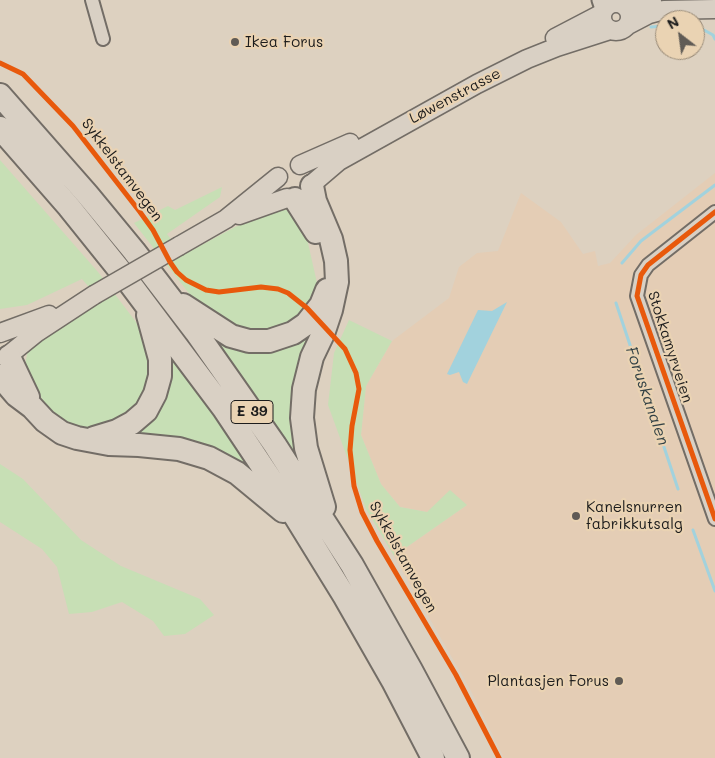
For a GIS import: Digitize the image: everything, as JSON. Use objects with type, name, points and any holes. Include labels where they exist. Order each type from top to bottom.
[{"type":"highway","name":"E 39","points":[[0,95],[100,209],[166,293],[275,445],[333,534],[367,591],[458,758]]},
{"type":"highway","name":"E 39","points":[[0,128],[69,207],[142,298],[224,409],[305,532],[392,681],[433,758]]},
{"type":"highway","name":"E 39","points":[[166,293],[218,329],[240,339],[269,341],[286,336],[300,328],[311,319],[321,305],[327,289],[328,274],[324,252],[311,222],[302,192]]},
{"type":"highway","name":"E 39","points":[[302,192],[315,201],[331,238],[336,261],[337,282],[331,310],[307,373],[302,418],[306,448],[333,534]]},
{"type":"highway","name":"E 39","points":[[89,440],[117,431],[132,423],[146,410],[156,394],[160,376],[160,358],[142,298]]},
{"type":"highway","name":"E 39","points":[[5,363],[32,407],[54,428],[77,438],[109,444],[179,449],[209,458],[245,479],[305,532]]},
{"type":"main road","name":"Løwenstrasse","points":[[300,165],[358,140],[500,63],[611,9],[652,0]]},
{"type":"main road","points":[[704,0],[715,9]]},
{"type":"main road","name":"Løwenstrasse","points":[[226,219],[302,192],[339,160],[477,84],[527,59],[557,47],[611,9]]},
{"type":"main road","points":[[611,9],[620,30],[649,14],[664,10],[715,9]]},
{"type":"main road","points":[[293,164],[300,165],[310,172],[302,192],[279,189],[278,177],[281,170],[293,164]]},
{"type":"main road","name":"Løwenstrasse","points":[[5,363],[31,337],[90,297],[226,219],[278,177]]},
{"type":"main road","name":"Løwenstrasse","points":[[0,334],[90,297]]},
{"type":"main road","points":[[0,334],[9,345],[5,363]]},
{"type":"street","points":[[92,0],[103,39]]},
{"type":"street","name":"Stokkamyrveien","points":[[715,212],[648,265],[641,275],[638,296],[715,518]]},
{"type":"shaded area","points":[[715,173],[715,758],[504,758],[470,689],[394,556],[467,505],[427,512],[400,507],[381,484],[361,435],[366,386],[392,341],[449,298],[459,267],[477,253],[498,251],[521,193],[561,222],[583,254],[595,251],[598,266],[610,263],[636,235]]},
{"type":"green space","points":[[0,160],[98,272],[136,322],[149,352],[150,376],[147,394],[128,417],[81,431],[54,421],[33,382],[25,364],[28,350],[101,301],[82,279],[27,305],[0,309]]},
{"type":"green space","points":[[222,187],[220,197],[167,234],[183,255],[235,227],[269,213],[289,209],[306,234],[317,283],[317,291],[311,304],[282,331],[245,332],[195,301],[134,223],[168,206],[175,210]]},
{"type":"green space","points":[[349,320],[392,341],[366,386],[361,435],[381,484],[400,507],[427,512],[450,490],[467,505],[394,556],[366,509],[328,405],[334,353]]},
{"type":"green space","points":[[314,322],[302,473],[203,328],[240,347]]},
{"type":"green space","points":[[168,350],[255,472],[122,440]]},
{"type":"green space","points":[[0,464],[23,479],[81,540],[121,566],[200,599],[214,615],[185,634],[164,636],[153,621],[122,602],[92,612],[69,614],[57,567],[42,549],[0,522]]},
{"type":"water","points":[[507,302],[467,384],[463,382],[459,372],[447,374],[478,310],[492,311]]},
{"type":"waterway","name":"Foruskanalen","points":[[651,27],[655,27]]},
{"type":"waterway","name":"Foruskanalen","points":[[705,31],[713,35],[715,39]]},
{"type":"waterway","name":"Foruskanalen","points":[[622,263],[641,241],[715,185]]},
{"type":"waterway","name":"Foruskanalen","points":[[616,303],[678,489]]},
{"type":"waterway","name":"Foruskanalen","points":[[693,530],[715,591]]},
{"type":"cycle path","name":"Sykkelstamvegen","points":[[0,63],[23,74],[73,126],[140,212],[153,230],[170,262],[186,280],[206,290],[219,292],[261,287],[278,289],[288,293],[307,308],[345,349],[356,373],[359,389],[352,426],[350,450],[354,486],[362,512],[456,675],[499,758]]},
{"type":"cycle path","points":[[715,212],[648,265],[641,275],[637,296],[715,519]]},
{"type":"place","name":"Ikea Forus","points":[[235,42]]},
{"type":"place","name":"Kanelsnurren fabrikkutsalg","points":[[576,516]]},
{"type":"place","name":"Plantasjen Forus","points":[[619,681]]}]
